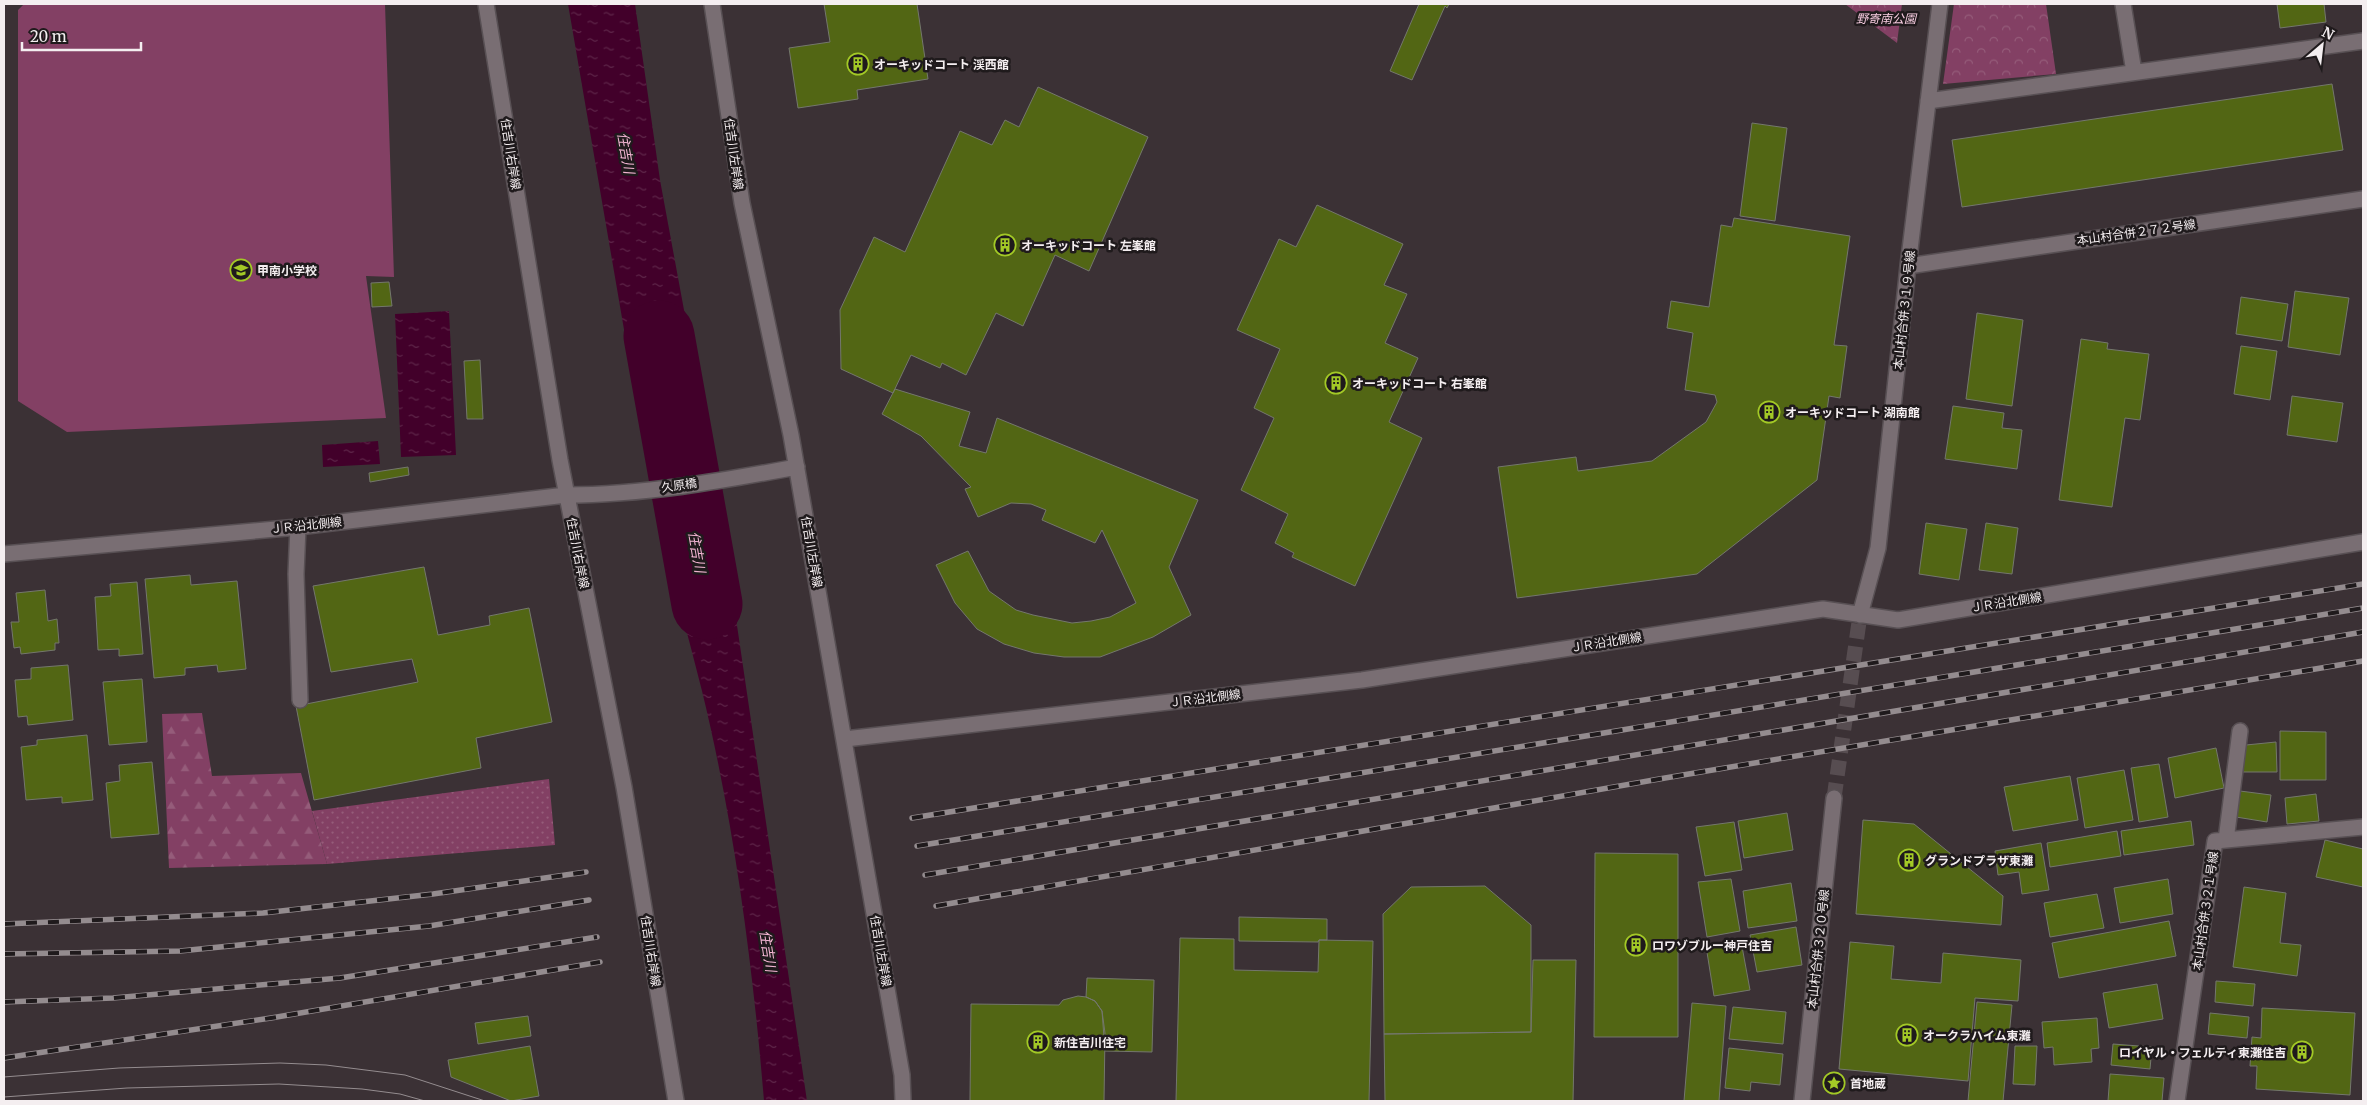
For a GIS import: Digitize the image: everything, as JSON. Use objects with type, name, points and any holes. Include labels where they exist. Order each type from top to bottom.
[{"type":"street","name":"住吉川右岸線","points":[[486,4],[566,494],[624,787],[676,1101]]},
{"type":"street","name":"住吉川左岸線","points":[[712,4],[742,203],[797,467],[845,739],[902,1076],[903,1101]]},
{"type":"street","name":"本山村合併３１９号線","points":[[1860,615],[1878,548],[1908,266],[1940,4]]},
{"type":"street","points":[[2123,4],[2134,72]]},
{"type":"street","points":[[1928,101],[2363,41]]},
{"type":"street","name":"本山村合併２７２号線","points":[[1908,266],[2363,199]]},
{"type":"street","name":"久原橋","points":[[609,495],[750,476],[797,467]]},
{"type":"street","name":"ＪＲ沿北側線","points":[[4,554],[298,527],[566,494],[609,495]]},
{"type":"street","points":[[298,527],[296,574],[300,700]]},
{"type":"street","name":"ＪＲ沿北側線","points":[[845,739],[1362,680],[1823,609],[1898,620],[2363,542]]},
{"type":"street","name":"本山村合併３２１号線","points":[[2177,1101],[2215,841],[2226,840],[2240,731]]},
{"type":"street","name":"本山村合併３２０号線","points":[[1802,1101],[1834,798]]},
{"type":"street","points":[[2226,840],[2363,827]]},
{"type":"green space","name":"甲南小学校","points":[[24,4],[385,4],[394,277],[366,276],[386,418],[67,432],[18,401],[18,10]]},
{"type":"green space","name":"野寄南公園","points":[[1845,4],[1902,4],[1897,43]]},
{"type":"green space","points":[[1954,4],[2046,4],[2056,74],[1943,84]]},
{"type":"green space","points":[[202,713],[212,776],[301,773],[327,864],[169,868],[162,714]]},
{"type":"green space","points":[[549,779],[555,845],[327,864],[312,811]]},
{"type":"water","points":[[568,4],[635,4],[660,180],[706,429],[643,440]]},
{"type":"water","points":[[449,311],[456,455],[401,457],[395,314]]},
{"type":"water","points":[[378,441],[380,464],[323,467],[322,445]]},
{"type":"water","points":[[719,503],[807,1101],[764,1101],[748,947],[724,791],[702,691],[655,512]]},
{"type":"building","name":"オーキッドコート 渓西館","points":[[824,4],[917,4],[928,79],[857,90],[858,99],[798,108],[789,48],[830,42]]},
{"type":"building","points":[[1419,4],[1449,4],[1447,8],[1445,6],[1412,80],[1390,71]]},
{"type":"building","points":[[2277,4],[2324,4],[2326,22],[2280,28]]},
{"type":"building","points":[[2332,84],[2343,150],[1962,207],[1952,140]]},
{"type":"building","name":"オーキッドコート 左峯館","points":[[1038,87],[1148,137],[1089,271],[1055,255],[1023,326],[996,313],[966,375],[942,363],[940,368],[911,355],[893,393],[841,369],[840,310],[874,237],[905,252],[960,131],[992,145],[1005,120],[1019,127]]},
{"type":"building","points":[[1752,123],[1787,128],[1775,221],[1740,216]]},
{"type":"building","name":"オーキッドコート 右峯館","points":[[1317,205],[1403,244],[1384,285],[1407,294],[1385,343],[1418,358],[1389,422],[1422,438],[1355,586],[1292,557],[1294,553],[1275,543],[1288,514],[1241,490],[1274,418],[1254,408],[1280,349],[1237,330],[1279,239],[1296,247]]},
{"type":"building","name":"オーキッドコート 湖南館","points":[[1734,218],[1850,236],[1834,345],[1847,346],[1840,398],[1829,396],[1817,480],[1697,574],[1517,598],[1498,467],[1576,457],[1578,471],[1652,461],[1706,422],[1717,402],[1715,395],[1685,390],[1693,333],[1667,328],[1671,301],[1709,307],[1721,225],[1732,227]]},
{"type":"building","points":[[389,282],[392,306],[372,307],[371,283]]},
{"type":"building","points":[[2295,291],[2349,298],[2340,355],[2288,347]]},
{"type":"building","points":[[2241,297],[2288,304],[2282,341],[2236,334]]},
{"type":"building","points":[[1977,313],[2023,320],[2012,406],[1966,399]]},
{"type":"building","points":[[2081,339],[2108,343],[2107,349],[2149,354],[2140,420],[2125,418],[2112,507],[2059,500]]},
{"type":"building","points":[[2241,346],[2277,351],[2270,400],[2234,394]]},
{"type":"building","points":[[480,360],[483,419],[467,419],[464,361]]},
{"type":"building","points":[[895,389],[970,412],[959,446],[986,453],[997,418],[1198,500],[1169,567],[1191,615],[1153,637],[1100,657],[1064,657],[1034,653],[1004,644],[977,629],[955,603],[936,565],[968,551],[989,591],[1016,610],[1072,623],[1110,617],[1136,603],[1102,530],[1095,543],[1042,520],[1046,510],[1031,504],[1011,503],[978,517],[965,489],[971,487],[921,436],[882,414]]},
{"type":"building","points":[[2292,396],[2343,403],[2337,442],[2287,435]]},
{"type":"building","points":[[1953,406],[2004,413],[2002,428],[2022,430],[2017,469],[1945,459]]},
{"type":"building","points":[[408,467],[409,475],[370,482],[369,473]]},
{"type":"building","points":[[1926,523],[1967,529],[1959,580],[1919,574]]},
{"type":"building","points":[[1986,523],[2018,528],[2012,574],[1979,570]]},
{"type":"building","points":[[424,567],[438,635],[490,625],[489,616],[529,608],[552,722],[476,738],[481,768],[314,800],[296,706],[418,682],[412,659],[331,672],[313,586]]},
{"type":"building","points":[[190,575],[191,585],[237,581],[246,669],[218,672],[217,665],[185,668],[185,675],[154,678],[145,579]]},
{"type":"building","points":[[137,582],[143,654],[119,656],[119,649],[98,650],[95,597],[111,596],[110,584]]},
{"type":"building","points":[[45,590],[48,621],[57,619],[59,643],[55,643],[55,650],[21,654],[20,647],[14,648],[11,622],[19,622],[16,593]]},
{"type":"building","points":[[68,665],[73,720],[28,725],[27,716],[18,717],[15,680],[31,679],[31,668]]},
{"type":"building","points":[[142,679],[147,742],[109,745],[103,682]]},
{"type":"building","points":[[2280,731],[2326,732],[2326,780],[2280,780]]},
{"type":"building","points":[[87,735],[93,800],[62,803],[62,797],[26,800],[21,747],[37,745],[37,740]]},
{"type":"building","points":[[2276,742],[2277,772],[2241,772],[2246,745]]},
{"type":"building","points":[[2216,748],[2224,788],[2175,798],[2168,758]]},
{"type":"building","points":[[152,762],[159,834],[111,838],[106,783],[120,781],[119,765]]},
{"type":"building","points":[[2159,764],[2168,817],[2139,822],[2131,768]]},
{"type":"building","points":[[2124,770],[2133,820],[2085,828],[2077,778]]},
{"type":"building","points":[[2070,776],[2078,820],[2013,831],[2004,787]]},
{"type":"building","points":[[2240,791],[2271,795],[2267,822],[2236,817]]},
{"type":"building","points":[[2316,794],[2319,821],[2287,824],[2285,798]]},
{"type":"building","points":[[1787,813],[1793,850],[1744,858],[1738,821]]},
{"type":"building","name":"グランドプラザ東灘","points":[[1863,820],[1914,824],[2003,896],[2001,925],[1856,914]]},
{"type":"building","points":[[2191,821],[2194,845],[2124,855],[2121,831]]},
{"type":"building","points":[[1734,822],[1742,870],[1705,876],[1696,827]]},
{"type":"building","points":[[2117,831],[2121,856],[2050,867],[2047,843]]},
{"type":"building","points":[[2325,840],[2363,849],[2363,887],[2316,877]]},
{"type":"building","points":[[2041,843],[2049,890],[2022,894],[2019,872],[1998,875],[1995,851]]},
{"type":"building","name":"ロワゾブルー神戸住吉","points":[[1595,853],[1678,854],[1678,1037],[1594,1037]]},
{"type":"building","points":[[1731,879],[1740,931],[1707,937],[1698,882]]},
{"type":"building","points":[[2168,879],[2173,914],[2120,923],[2114,888]]},
{"type":"building","points":[[1791,883],[1797,921],[1748,928],[1743,891]]},
{"type":"building","points":[[1485,886],[1531,925],[1531,1032],[1384,1034],[1383,914],[1411,887]]},
{"type":"building","points":[[2244,887],[2286,893],[2280,943],[2301,945],[2297,976],[2233,967]]},
{"type":"building","points":[[2097,894],[2104,928],[2050,937],[2044,903]]},
{"type":"building","points":[[1239,917],[1327,919],[1327,940],[1319,940],[1318,942],[1239,941]]},
{"type":"building","points":[[2169,921],[2176,956],[2059,978],[2052,943]]},
{"type":"building","points":[[1796,927],[1802,965],[1757,972],[1750,935]]},
{"type":"building","points":[[1180,938],[1234,939],[1234,970],[1318,972],[1319,940],[1373,941],[1369,1101],[1176,1101]]},
{"type":"building","points":[[1741,941],[1750,990],[1714,996],[1706,946]]},
{"type":"building","name":"オークラハイム東灘","points":[[1850,942],[1894,946],[1891,979],[1941,983],[1943,953],[2021,960],[2018,1001],[1975,998],[1968,1081],[1839,1069]]},
{"type":"building","points":[[1533,960],[1576,960],[1573,1101],[1385,1101],[1384,1034],[1531,1032]]},
{"type":"building","points":[[1087,978],[1154,980],[1152,1052],[1105,1051],[1102,1011],[1095,1001],[1086,997]]},
{"type":"building","points":[[2216,981],[2255,984],[2253,1006],[2215,1002]]},
{"type":"building","points":[[2157,984],[2163,1019],[2109,1028],[2103,993]]},
{"type":"building","name":"新住吉川住宅","points":[[1078,996],[1095,1001],[1102,1011],[1105,1033],[1104,1101],[970,1101],[971,1004],[1059,1005],[1063,1000]]},
{"type":"building","points":[[1977,1002],[2012,1005],[2003,1101],[1968,1101]]},
{"type":"building","points":[[1692,1003],[1726,1006],[1719,1101],[1684,1101]]},
{"type":"building","points":[[1733,1007],[1786,1012],[1783,1044],[1729,1039]]},
{"type":"building","name":"ロイヤル・フェルティ東灘住吉","points":[[2262,1008],[2355,1013],[2350,1095],[2256,1089],[2257,1066],[2250,1066],[2252,1037],[2261,1038]]},
{"type":"building","points":[[2210,1013],[2249,1017],[2247,1038],[2208,1034]]},
{"type":"building","points":[[528,1016],[531,1036],[478,1044],[475,1023]]},
{"type":"building","points":[[2097,1018],[2099,1048],[2091,1049],[2092,1062],[2054,1065],[2053,1047],[2044,1048],[2042,1022]]},
{"type":"building","points":[[2113,1044],[2152,1047],[2150,1069],[2111,1065]]},
{"type":"building","points":[[530,1046],[539,1096],[511,1101],[451,1077],[448,1060]]},
{"type":"building","points":[[2015,1046],[2037,1046],[2035,1085],[2013,1084]]},
{"type":"building","points":[[1729,1048],[1783,1054],[1780,1085],[1751,1082],[1750,1091],[1725,1088]]},
{"type":"building","points":[[2110,1074],[2164,1078],[2162,1101],[2108,1101]]},
{"type":"waterway","name":"住吉川","points":[[659,336],[707,604]]},
{"type":"tunnel","points":[[1834,798],[1860,615]]},
{"type":"tram line","points":[[4,1077],[119,1068],[280,1063],[326,1065],[405,1075],[485,1101]]},
{"type":"tram line","points":[[4,1097],[127,1088],[279,1084],[362,1089],[400,1094],[425,1101]]},
{"type":"railway","points":[[912,818],[2363,584]]},
{"type":"railway","points":[[917,846],[2363,608]]},
{"type":"railway","points":[[925,875],[2363,632]]},
{"type":"railway","points":[[936,906],[1665,778],[2363,661]]},
{"type":"railway","points":[[4,924],[263,913],[433,894],[586,872]]},
{"type":"railway","points":[[4,954],[180,951],[429,926],[589,900]]},
{"type":"railway","points":[[4,1002],[113,998],[340,978],[597,937]]},
{"type":"railway","points":[[4,1058],[271,1018],[600,962]]},
{"type":"place","name":"オーキッドコート 渓西館","points":[[858,64]]},
{"type":"place","name":"オーキッドコート 左峯館","points":[[1005,245]]},
{"type":"place","name":"甲南小学校","points":[[241,270]]},
{"type":"place","name":"オーキッドコート 右峯館","points":[[1336,383]]},
{"type":"place","name":"オーキッドコート 湖南館","points":[[1769,412]]},
{"type":"place","name":"グランドプラザ東灘","points":[[1909,860]]},
{"type":"place","name":"ロワゾブルー神戸住吉","points":[[1636,945]]},
{"type":"place","name":"オークラハイム東灘","points":[[1907,1035]]},
{"type":"place","name":"新住吉川住宅","points":[[1038,1042]]},
{"type":"place","name":"ロイヤル・フェルティ東灘住吉","points":[[2302,1052]]},
{"type":"place","name":"首地蔵","points":[[1834,1083]]}]
